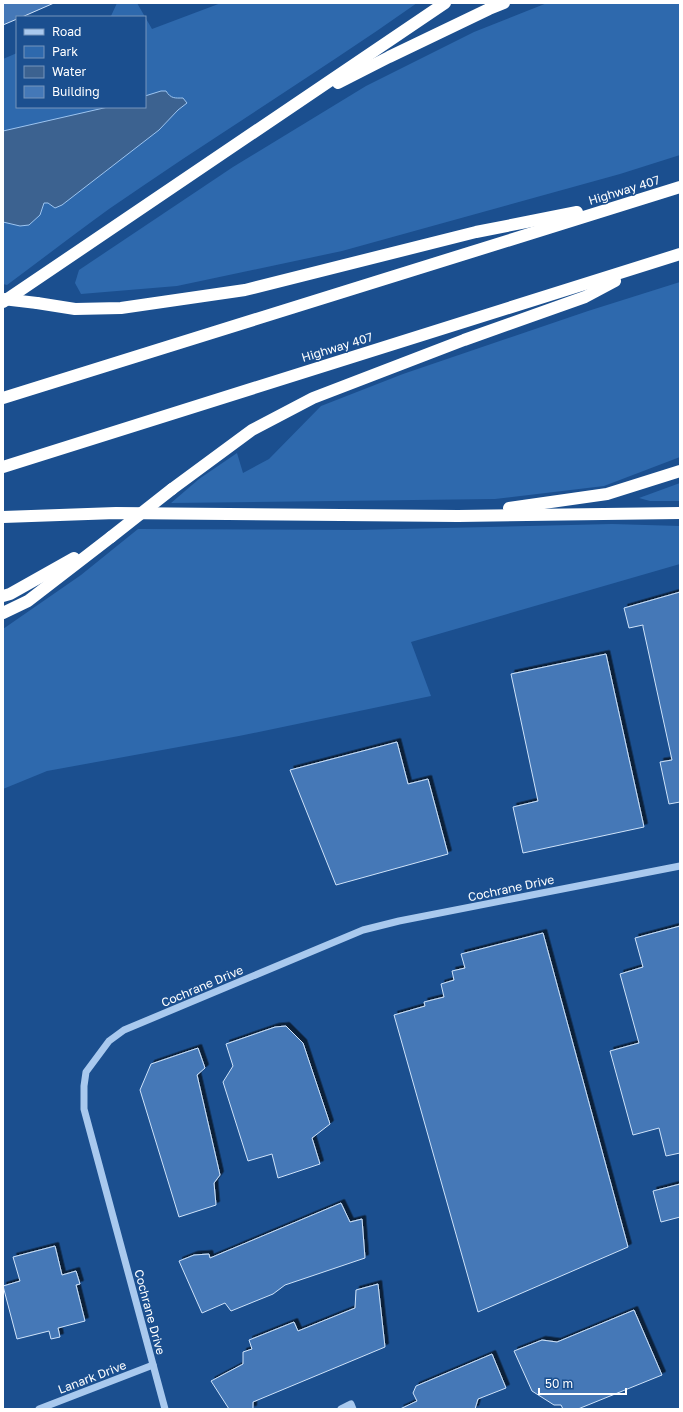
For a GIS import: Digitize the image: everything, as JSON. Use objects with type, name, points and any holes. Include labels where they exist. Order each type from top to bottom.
[{"type":"highway","points":[[3,302],[444,3]]},
{"type":"highway","points":[[289,109],[389,57],[488,9],[504,3]]},
{"type":"highway","name":"Highway 407","points":[[3,398],[680,187]]},
{"type":"highway","points":[[3,299],[75,308],[121,308],[246,290],[476,232],[641,199]]},
{"type":"highway","name":"Highway 407","points":[[3,467],[680,254]]},
{"type":"highway","points":[[3,613],[28,601],[172,489],[252,430],[313,398],[464,340],[585,297],[642,266]]},
{"type":"highway","points":[[458,516],[607,494],[680,471]]},
{"type":"highway","points":[[3,517],[116,513],[458,516],[680,513]]},
{"type":"highway","points":[[3,596],[10,594],[111,536]]},
{"type":"street","name":"Cochrane Drive","points":[[165,1409],[84,1109],[84,1086],[86,1072],[109,1041],[124,1030],[364,930],[399,921],[680,866]]},
{"type":"street","name":"Lanark Drive","points":[[39,1409],[153,1365]]},
{"type":"street","points":[[341,1409],[351,1404],[353,1409]]},
{"type":"green space","points":[[117,3],[137,3],[144,16],[111,16]]},
{"type":"green space","points":[[221,3],[417,3],[109,209],[7,285],[3,284],[3,59],[16,53],[16,108],[146,108],[146,19],[152,29]]},
{"type":"green space","points":[[547,3],[680,3],[680,155],[620,174],[342,251],[177,286],[81,294],[75,283],[79,270],[233,167],[366,86],[474,32]]},
{"type":"green space","points":[[680,282],[680,457],[604,486],[495,499],[171,503],[199,479],[237,453],[243,473],[269,459],[321,406],[403,374],[588,311]]},
{"type":"green space","points":[[680,483],[680,501],[650,501],[639,498]]},
{"type":"green space","points":[[612,524],[680,526],[680,564],[411,642],[431,696],[239,736],[47,771],[3,789],[3,629],[81,575],[138,529],[357,530]]},
{"type":"water","points":[[166,91],[173,98],[183,98],[187,103],[178,110],[159,130],[62,205],[55,208],[48,203],[44,203],[40,215],[29,225],[20,226],[3,222],[3,131],[104,108],[146,108],[146,96]]},
{"type":"building","points":[[3,3],[54,3],[24,16],[16,16],[16,19],[3,25]]},
{"type":"building","points":[[680,592],[680,802],[669,804],[660,762],[672,760],[643,625],[629,628],[624,608]]},
{"type":"building","points":[[606,654],[644,827],[523,853],[513,807],[538,801],[511,674]]},
{"type":"building","points":[[397,742],[408,784],[428,779],[448,854],[336,885],[290,770]]},
{"type":"building","points":[[680,926],[680,1153],[666,1156],[659,1128],[633,1135],[610,1051],[639,1043],[620,974],[643,967],[635,938]]},
{"type":"building","points":[[543,933],[628,1247],[478,1312],[394,1015],[425,1006],[424,1002],[444,997],[441,984],[454,980],[452,971],[465,968],[461,954]]},
{"type":"building","points":[[286,1026],[303,1043],[330,1124],[312,1138],[320,1164],[278,1178],[272,1154],[248,1161],[223,1082],[233,1066],[226,1044],[275,1027]]},
{"type":"building","points":[[198,1048],[205,1068],[197,1075],[220,1175],[214,1183],[216,1205],[179,1217],[140,1090],[151,1064]]},
{"type":"building","points":[[680,1184],[680,1217],[661,1222],[653,1191]]},
{"type":"building","points":[[341,1203],[350,1222],[362,1219],[365,1258],[285,1285],[273,1294],[231,1311],[225,1303],[202,1313],[179,1261],[194,1255],[209,1254],[210,1258]]},
{"type":"building","points":[[55,1246],[62,1275],[76,1271],[80,1284],[76,1285],[85,1321],[58,1328],[60,1337],[51,1339],[49,1331],[17,1339],[3,1286],[20,1281],[13,1257]]},
{"type":"building","points":[[378,1284],[385,1347],[253,1402],[253,1409],[229,1409],[211,1381],[243,1364],[243,1352],[252,1349],[249,1340],[294,1322],[298,1331],[355,1308],[356,1290]]},
{"type":"building","points":[[634,1310],[662,1375],[578,1409],[563,1409],[561,1405],[554,1405],[532,1391],[514,1351],[542,1340],[557,1342]]},
{"type":"building","points":[[492,1354],[506,1388],[478,1399],[475,1409],[400,1409],[417,1401],[413,1393],[416,1386]]}]
